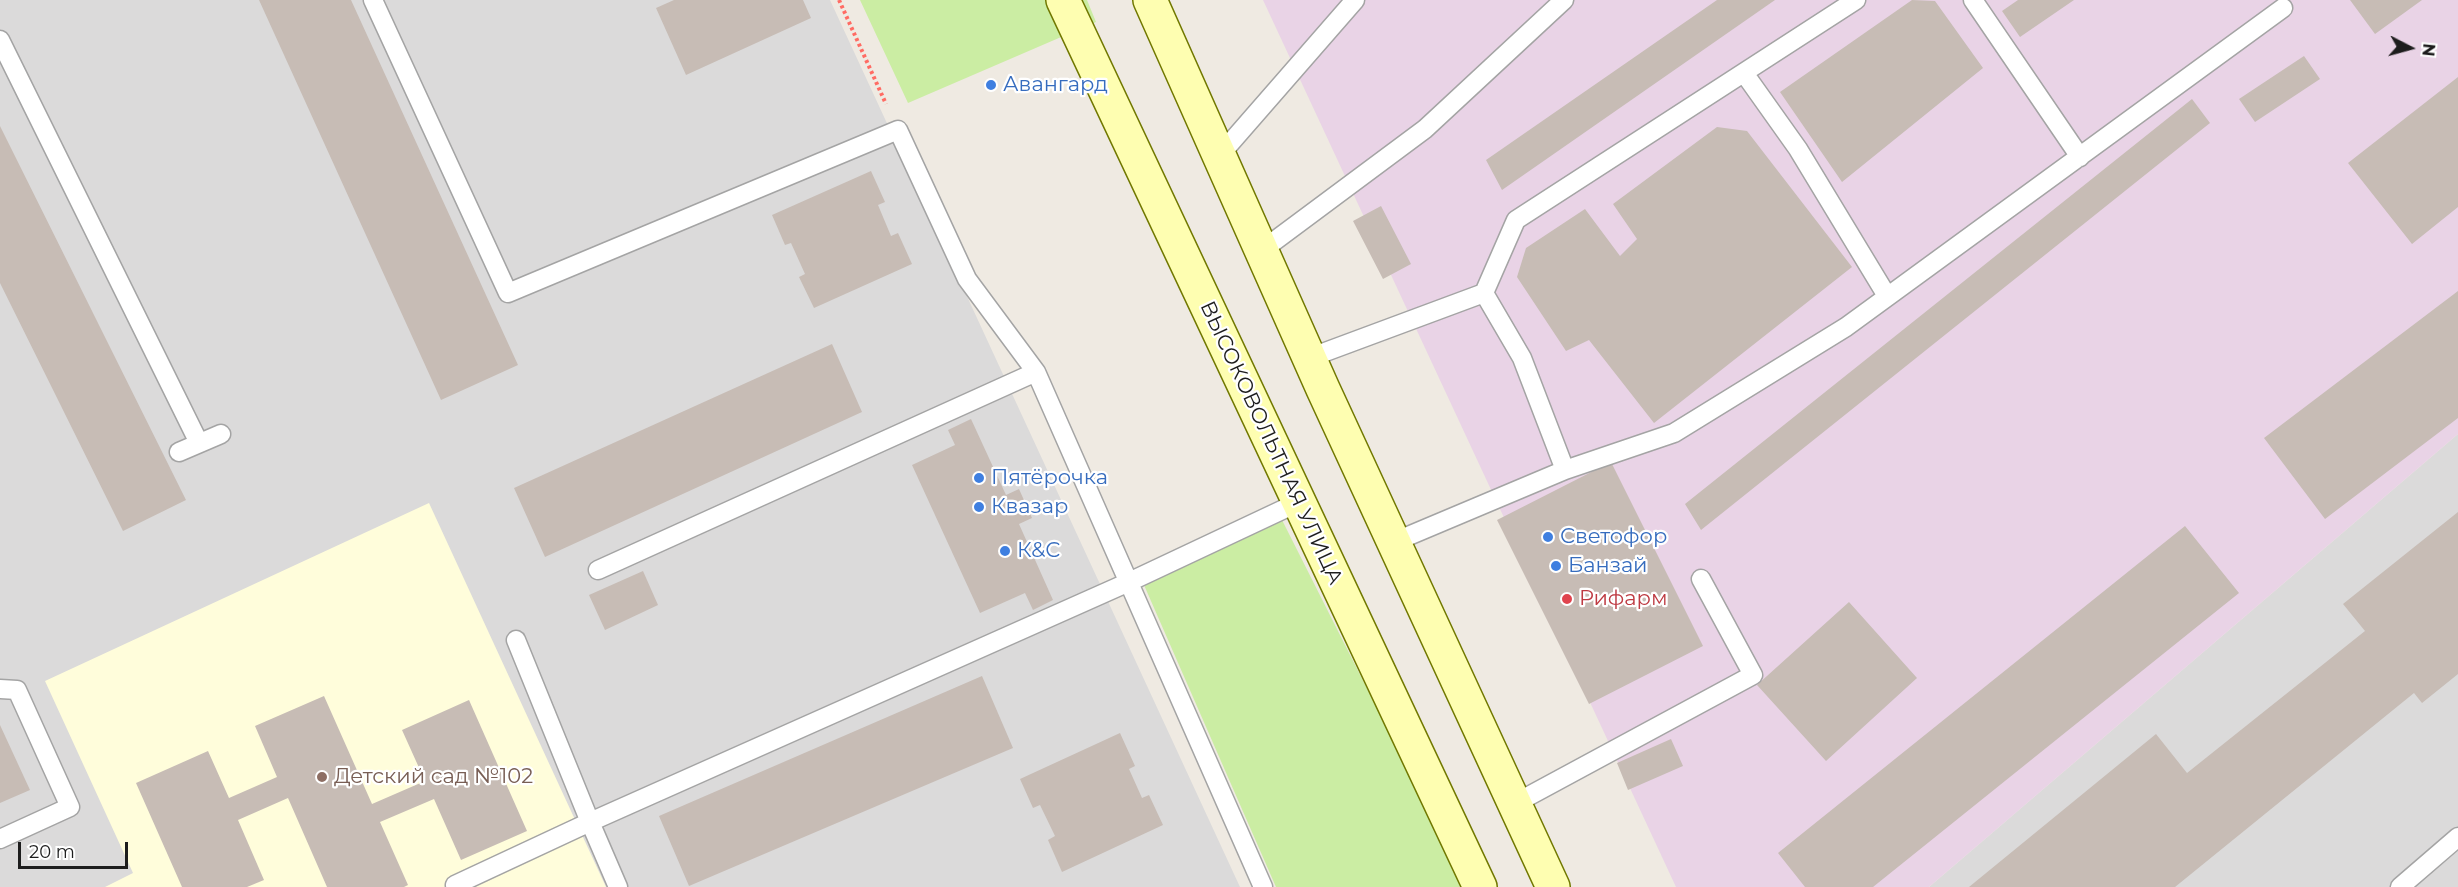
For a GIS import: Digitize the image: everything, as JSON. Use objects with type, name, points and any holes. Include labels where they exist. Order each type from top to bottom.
[{"type":"street","name":"ВЫСОКОВОЛЬТНАЯ УЛИЦА","points":[[1063,0],[1480,887]]},
{"type":"street","points":[[1150,0],[1323,389],[1553,887]]},
{"type":"lane","points":[[373,0],[508,294],[898,130],[967,279],[1036,372],[1263,887]]},
{"type":"lane","points":[[1220,156],[1355,0]]},
{"type":"lane","points":[[1261,250],[1425,129],[1564,0]]},
{"type":"lane","points":[[1309,358],[1484,293],[1516,220],[1856,0]]},
{"type":"lane","points":[[1973,0],[2080,157]]},
{"type":"lane","points":[[1394,542],[1565,470],[1674,433],[1846,327],[2283,8]]},
{"type":"lane","points":[[0,40],[199,443]]},
{"type":"lane","points":[[1744,73],[1798,149],[1887,297]]},
{"type":"lane","points":[[1484,293],[1522,358],[1565,470]]},
{"type":"lane","points":[[598,570],[1036,372]]},
{"type":"lane","points":[[179,452],[221,434]]},
{"type":"lane","points":[[454,885],[1129,582],[1299,502]]},
{"type":"lane","points":[[1514,804],[1753,675],[1701,579]]},
{"type":"lane","points":[[516,640],[618,887]]},
{"type":"lane","points":[[0,689],[17,690],[70,807],[0,839]]},
{"type":"lane","points":[[2400,887],[2458,837]]},
{"type":"path","points":[[839,0],[898,130]]},
{"type":"shaded area","points":[[0,0],[830,0],[1240,887],[0,887]]},
{"type":"shaded area","points":[[1263,0],[2458,0],[2458,434],[1929,887],[1676,887]]},
{"type":"shaded area","points":[[2458,434],[2458,887],[1929,887]]},
{"type":"shaded area","name":"Детский сад №102","points":[[429,503],[606,887],[105,887],[133,873],[45,681]]},
{"type":"green space","points":[[860,0],[1087,0],[1096,22],[908,103]]},
{"type":"green space","points":[[1282,520],[1466,887],[1276,887],[1144,585]]},
{"type":"building","points":[[259,0],[351,0],[518,365],[441,400]]},
{"type":"building","points":[[674,0],[803,0],[811,18],[686,75],[656,8]]},
{"type":"building","points":[[1717,0],[1775,0],[1502,190],[1486,160]]},
{"type":"building","points":[[1912,0],[1935,1],[1983,68],[1842,182],[1780,92]]},
{"type":"building","points":[[2018,0],[2074,0],[2020,37],[2002,11]]},
{"type":"building","points":[[2350,0],[2422,0],[2375,34]]},
{"type":"building","points":[[2304,56],[2320,79],[2255,122],[2239,99]]},
{"type":"building","points":[[2458,77],[2458,207],[2412,244],[2348,163]]},
{"type":"building","points":[[2192,99],[2210,123],[1701,530],[1685,504]]},
{"type":"building","points":[[0,126],[186,500],[123,531],[0,283]]},
{"type":"building","points":[[1717,127],[1747,131],[1852,267],[1654,423],[1589,340],[1566,351],[1517,277],[1526,248],[1585,209],[1620,256],[1637,239],[1613,204]]},
{"type":"building","points":[[871,171],[885,202],[878,205],[891,236],[898,233],[912,264],[814,308],[799,277],[805,274],[791,243],[785,245],[772,215]]},
{"type":"building","points":[[1381,206],[1411,264],[1383,279],[1353,221]]},
{"type":"building","points":[[2458,291],[2458,418],[2325,519],[2264,438]]},
{"type":"building","points":[[832,344],[862,412],[545,557],[514,488]]},
{"type":"building","name":"Квазар","points":[[971,419],[1006,495],[1019,489],[1032,518],[1019,524],[1053,600],[1033,610],[1025,593],[980,613],[912,465],[955,445],[948,430]]},
{"type":"building","points":[[1611,462],[1703,646],[1589,704],[1497,520]]},
{"type":"building","points":[[2458,512],[2458,674],[2422,703],[2414,693],[2175,887],[1969,887],[2156,734],[2187,773],[2365,631],[2343,604]]},
{"type":"building","points":[[2185,526],[2239,593],[1873,887],[1805,887],[1778,853]]},
{"type":"building","points":[[643,571],[658,605],[605,630],[589,595]]},
{"type":"building","points":[[1849,602],[1917,678],[1826,761],[1757,685]]},
{"type":"building","points":[[982,676],[1013,748],[689,886],[659,816]]},
{"type":"building","points":[[324,696],[372,804],[425,781],[402,730],[469,700],[527,831],[461,860],[434,799],[380,822],[408,885],[404,887],[327,887],[288,798],[238,820],[264,880],[247,887],[182,887],[136,783],[208,751],[229,798],[277,777],[255,726]]},
{"type":"building","points":[[0,725],[30,790],[0,803]]},
{"type":"building","points":[[1120,733],[1135,766],[1129,769],[1142,798],[1149,795],[1163,825],[1062,872],[1048,840],[1055,836],[1040,805],[1033,808],[1020,779]]},
{"type":"building","points":[[1671,739],[1683,766],[1628,790],[1617,763]]},
{"type":"place","name":"Авангард","points":[[991,85]]},
{"type":"place","name":"Пятёрочка","points":[[979,478]]},
{"type":"place","name":"Квазар","points":[[979,507]]},
{"type":"place","name":"Светофор","points":[[1548,537]]},
{"type":"place","name":"К&С","points":[[1005,551]]},
{"type":"place","name":"Банзай","points":[[1556,566]]},
{"type":"place","name":"Рифарм","points":[[1567,599]]},
{"type":"place","name":"Детский сад №102","points":[[322,777]]}]
